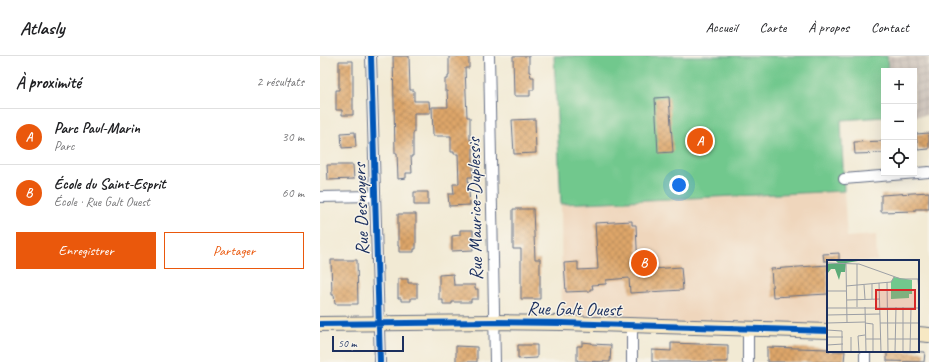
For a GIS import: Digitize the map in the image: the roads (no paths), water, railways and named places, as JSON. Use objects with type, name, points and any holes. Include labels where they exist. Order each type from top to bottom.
[{"type":"street","name":"Rue Desnoyers","points":[[371,56],[380,362]]},
{"type":"street","name":"Rue Maurice-Duplessis","points":[[489,56],[495,362]]},
{"type":"street","points":[[844,179],[929,172]]},
{"type":"street","points":[[320,198],[375,196]]},
{"type":"street","name":"Rue Galt Ouest","points":[[320,324],[494,322],[827,331]]},
{"type":"street","points":[[632,325],[632,362]]},
{"type":"street","points":[[748,328],[748,362]]},
{"type":"place","name":"Parc Paul-Marin","points":[[700,141]]},
{"type":"place","name":"École du Saint-Esprit","points":[[644,263]]}]
